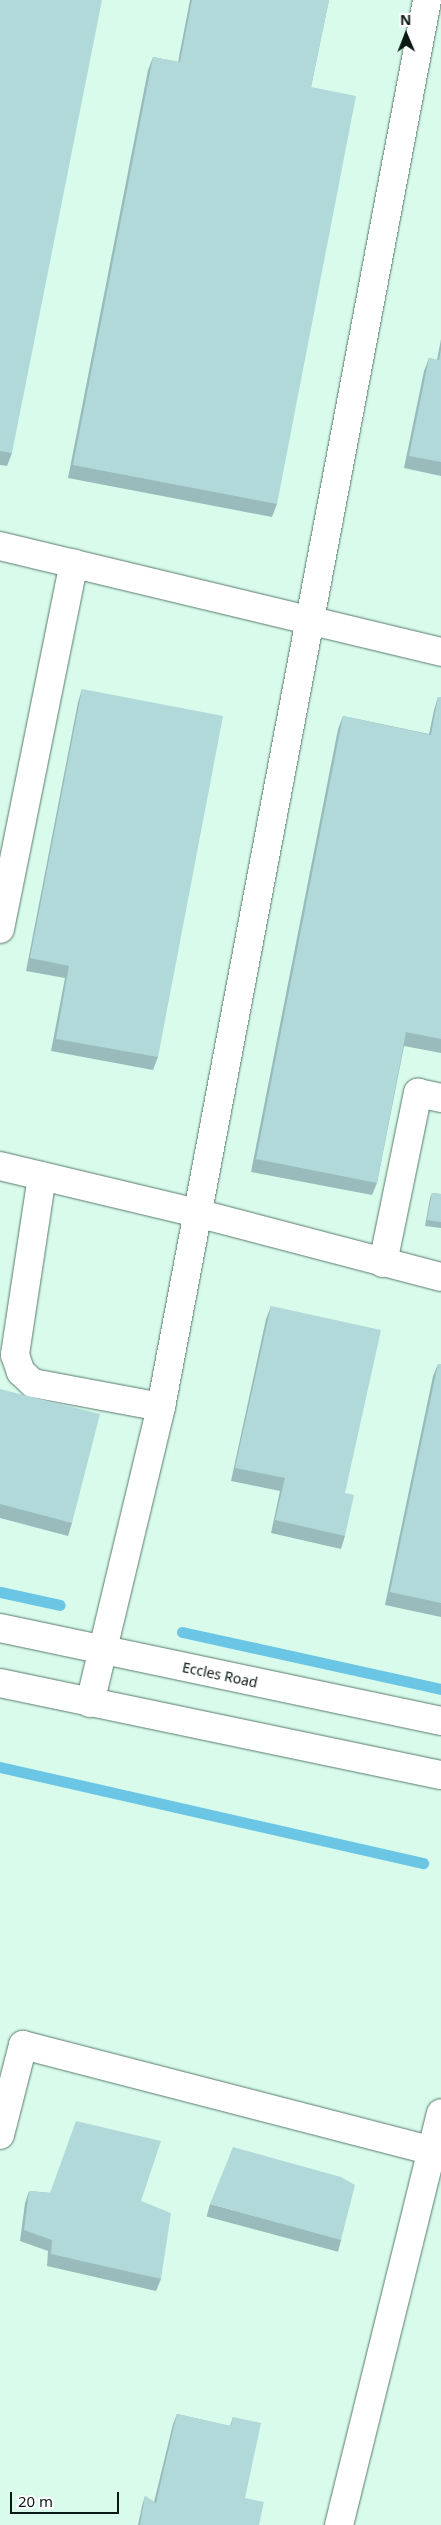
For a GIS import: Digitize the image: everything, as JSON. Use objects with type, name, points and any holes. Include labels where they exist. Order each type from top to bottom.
[{"type":"street","points":[[90,1703],[161,1407],[308,620],[427,0]]},
{"type":"street","points":[[0,546],[441,652]]},
{"type":"street","points":[[0,928],[74,563]]},
{"type":"street","points":[[383,1263],[418,1093],[441,1098]]},
{"type":"street","points":[[0,1166],[197,1213],[441,1277]]},
{"type":"street","points":[[42,1176],[15,1355],[21,1372],[34,1383],[161,1407]]},
{"type":"street","name":"Eccles Road","points":[[0,1628],[441,1721]]},
{"type":"street","points":[[0,1683],[441,1775]]},
{"type":"street","points":[[0,2135],[23,2045],[437,2152]]},
{"type":"street","points":[[339,2525],[437,2152],[441,2113]]},
{"type":"building","points":[[0,0],[102,0],[12,453],[0,451]]},
{"type":"building","points":[[192,0],[329,0],[311,87],[356,96],[277,504],[73,465],[153,57],[180,62]]},
{"type":"building","points":[[441,349],[441,462],[409,456],[429,358],[439,360]]},
{"type":"building","points":[[82,689],[223,716],[158,1057],[56,1039],[69,966],[30,958]]},
{"type":"building","points":[[438,697],[441,697],[441,1039],[406,1032],[377,1183],[256,1159],[343,716],[431,735]]},
{"type":"building","points":[[432,1193],[441,1194],[441,1222],[427,1220]]},
{"type":"building","points":[[271,1306],[381,1330],[345,1493],[354,1495],[345,1536],[275,1520],[285,1478],[235,1468]]},
{"type":"building","points":[[438,1364],[441,1364],[441,1603],[390,1592]]},
{"type":"building","points":[[0,1389],[100,1414],[72,1523],[0,1504]]},
{"type":"building","points":[[76,2121],[161,2141],[141,2201],[171,2213],[161,2279],[51,2254],[52,2240],[24,2230],[29,2191],[50,2193]]},
{"type":"building","points":[[233,2147],[341,2177],[355,2185],[341,2240],[210,2204]]},
{"type":"building","points":[[177,2414],[231,2426],[233,2417],[261,2423],[245,2498],[264,2502],[259,2525],[140,2525],[145,2496],[156,2503]]},
{"type":"waterway","points":[[0,1592],[60,1605]]},
{"type":"waterway","points":[[182,1632],[441,1689]]},
{"type":"waterway","points":[[0,1767],[423,1863]]}]
